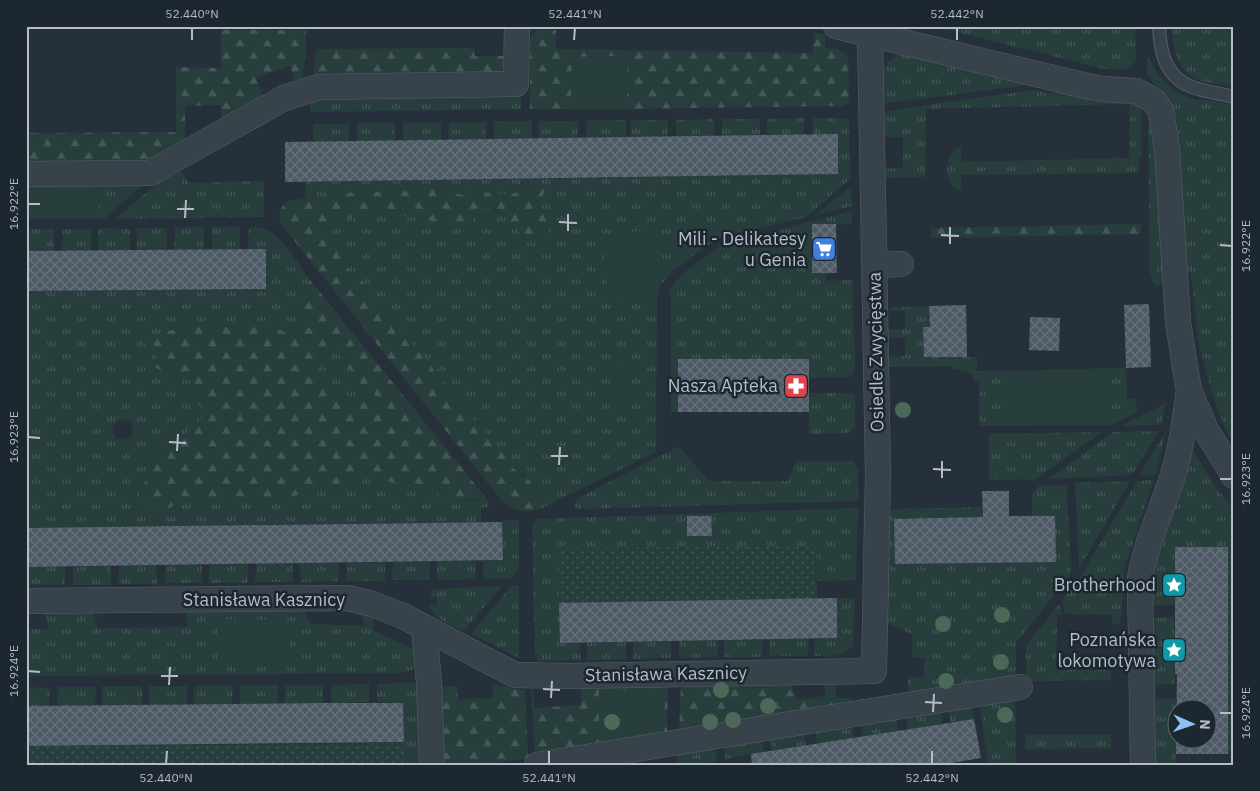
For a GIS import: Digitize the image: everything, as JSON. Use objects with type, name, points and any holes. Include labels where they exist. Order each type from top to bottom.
[{"type":"street","points":[[26,174],[150,173],[284,98],[320,87],[516,84],[517,26]]},
{"type":"street","points":[[836,26],[1091,87],[1136,90],[1148,96],[1157,104],[1163,120],[1178,322],[1190,390],[1206,430],[1234,476]]},
{"type":"street","name":"Osiedle Zwycięstwa","points":[[870,34],[878,514],[874,671]]},
{"type":"street","points":[[874,265],[901,264]]},
{"type":"street","points":[[1143,765],[1140,578],[1150,538],[1172,479],[1190,390]]},
{"type":"street","name":"Stanisława Kasznicy","points":[[26,601],[347,598],[372,604],[403,616],[515,675],[570,676],[874,671]]},
{"type":"street","points":[[424,627],[429,683],[432,765]]},
{"type":"street","points":[[537,765],[1020,687]]},
{"type":"lane","points":[[1159,27],[1160,47],[1163,58],[1176,77],[1195,88],[1234,97]]},
{"type":"green space","points":[[933,26],[1135,26],[1136,60],[1130,67],[1125,69],[1100,68]]},
{"type":"green space","points":[[1234,26],[1234,86],[1209,83],[1197,79],[1183,69],[1176,54],[1172,27]]},
{"type":"green space","points":[[221,30],[306,30],[306,53],[302,80],[296,85],[290,66],[256,78],[264,100],[221,127],[221,105],[185,106],[185,148],[151,163],[26,164],[26,133],[176,132],[176,67],[221,68]]},
{"type":"green space","points":[[539,30],[556,30],[556,49],[813,53],[814,33],[825,35],[825,47],[838,49],[848,56],[849,98],[844,106],[627,109],[627,56],[572,57],[571,109],[530,109],[530,40],[532,34]]},
{"type":"green space","points":[[474,48],[475,56],[509,56],[506,66],[496,74],[313,81],[316,49]]},
{"type":"green space","points":[[905,52],[1035,84],[881,104],[881,80],[886,66],[896,56]]},
{"type":"green space","points":[[627,56],[627,109],[571,109],[572,57]]},
{"type":"green space","points":[[1147,58],[1150,58],[1157,72],[1167,85],[1180,94],[1195,99],[1234,106],[1234,444],[1224,426],[1210,387],[1198,339],[1192,281],[1185,263],[1175,115],[1168,99],[1152,82],[1151,76],[1147,76]]},
{"type":"green space","points":[[1055,89],[1115,99],[1141,108],[1142,158],[1139,158],[1139,173],[961,175],[961,191],[950,182],[948,176],[947,169],[950,155],[961,147],[961,162],[1130,158],[1129,104],[926,109],[925,177],[882,178],[882,169],[903,168],[903,137],[882,137],[882,114],[885,112],[1034,90],[1053,94]]},
{"type":"green space","points":[[521,91],[521,109],[310,112],[310,98]]},
{"type":"green space","points":[[1148,117],[1153,126],[1163,283],[1157,286],[1153,282],[1150,273]]},
{"type":"green space","points":[[804,118],[804,135],[767,135],[767,119]]},
{"type":"green space","points":[[813,118],[848,119],[850,179],[806,217],[720,238],[674,270],[661,285],[660,243],[639,231],[610,239],[605,243],[604,261],[606,276],[612,293],[618,296],[657,298],[656,452],[540,509],[534,490],[525,476],[509,465],[505,455],[475,422],[467,408],[460,404],[424,357],[391,322],[388,313],[367,286],[350,271],[335,244],[331,231],[337,222],[381,211],[461,227],[475,212],[482,208],[489,208],[503,215],[526,238],[547,220],[539,207],[534,186],[509,195],[475,191],[462,195],[446,188],[432,187],[410,191],[345,193],[305,199],[306,182],[838,174],[838,134],[813,135]]},
{"type":"green space","points":[[714,119],[714,136],[676,137],[676,120]]},
{"type":"green space","points":[[722,119],[760,119],[760,135],[722,136]]},
{"type":"green space","points":[[626,120],[626,137],[586,138],[586,121]]},
{"type":"green space","points":[[631,120],[668,120],[668,137],[631,137]]},
{"type":"green space","points":[[494,121],[532,121],[532,139],[494,139]]},
{"type":"green space","points":[[539,121],[578,121],[578,138],[539,139]]},
{"type":"green space","points":[[486,122],[486,139],[448,140],[449,123]]},
{"type":"green space","points":[[357,123],[395,123],[395,141],[357,141]]},
{"type":"green space","points":[[403,123],[441,123],[441,140],[403,140]]},
{"type":"green space","points":[[313,124],[349,124],[349,141],[313,142]]},
{"type":"green space","points":[[182,171],[188,183],[264,181],[264,217],[115,219],[159,182]]},
{"type":"green space","points":[[152,177],[104,219],[86,185]]},
{"type":"green space","points":[[86,185],[104,219],[26,218],[26,198],[30,198],[30,193],[26,193],[26,186]]},
{"type":"green space","points":[[534,186],[545,190],[539,207],[547,220],[549,234],[526,238],[496,209],[484,208],[475,212],[470,224],[461,227],[381,211],[337,222],[331,231],[335,244],[350,271],[367,286],[388,313],[391,322],[424,357],[460,404],[467,408],[475,422],[505,455],[509,465],[530,481],[540,509],[525,511],[515,509],[502,501],[281,224],[279,215],[287,201],[345,193],[410,191],[432,187],[445,188],[462,195],[475,191],[509,195]]},
{"type":"green space","points":[[851,186],[852,206],[816,215]]},
{"type":"green space","points":[[852,211],[852,224],[812,225],[812,273],[826,273],[826,281],[853,280],[855,370],[853,375],[847,377],[809,378],[809,359],[679,359],[678,412],[671,412],[671,300],[669,292],[675,282],[690,268],[722,245]]},
{"type":"green space","points":[[1141,224],[1141,234],[931,238],[931,228]]},
{"type":"green space","points":[[204,227],[204,250],[174,250],[175,228]]},
{"type":"green space","points":[[212,227],[240,227],[240,249],[212,249]]},
{"type":"green space","points":[[98,228],[130,229],[130,250],[98,251]]},
{"type":"green space","points":[[137,228],[167,228],[167,250],[136,250]]},
{"type":"green space","points":[[249,228],[265,229],[277,237],[310,280],[299,295],[299,321],[320,329],[346,363],[381,400],[376,404],[363,401],[355,405],[319,372],[327,358],[266,323],[142,340],[158,358],[152,366],[190,380],[191,393],[204,411],[189,432],[174,441],[149,451],[152,462],[151,471],[147,479],[139,486],[164,510],[177,504],[195,500],[239,502],[289,497],[334,486],[362,467],[400,482],[438,487],[438,495],[458,501],[486,499],[489,505],[481,508],[481,522],[26,528],[26,291],[266,289],[265,249],[248,249]],"holes":[[[123,419],[131,423],[133,432],[131,437],[124,440],[115,437],[112,429],[116,422]]]},
{"type":"green space","points":[[26,229],[54,229],[54,251],[26,251]]},
{"type":"green space","points":[[63,229],[91,229],[91,251],[62,251]]},
{"type":"green space","points":[[648,230],[656,231],[659,238],[661,274],[657,298],[618,296],[613,294],[609,288],[606,276],[604,261],[605,243],[619,235]]},
{"type":"green space","points":[[310,280],[487,499],[489,505],[486,499],[446,502],[440,498],[438,487],[380,481],[362,467],[334,486],[289,497],[239,502],[195,500],[177,504],[165,510],[156,509],[140,499],[138,489],[147,480],[153,460],[149,451],[174,441],[189,432],[204,411],[191,393],[190,380],[171,375],[152,366],[158,358],[141,340],[185,326],[266,323],[290,335],[295,330],[307,326],[319,332],[329,347],[327,358],[319,372],[354,405],[363,401],[376,404],[381,400],[361,384],[320,329],[299,321],[299,295]]},
{"type":"green space","points":[[929,306],[930,327],[923,328],[924,357],[977,357],[977,371],[1003,371],[1003,426],[979,426],[979,382],[973,381],[973,374],[952,368],[952,366],[888,367],[887,357],[905,356],[905,338],[887,338],[887,330],[905,329],[905,311],[886,311],[894,307]]},
{"type":"green space","points":[[611,367],[632,367],[631,399],[611,398]]},
{"type":"green space","points":[[1112,368],[1126,368],[1127,399],[1136,399],[1137,412],[1112,425]]},
{"type":"green space","points":[[1112,368],[1112,425],[1003,426],[1003,371]]},
{"type":"green space","points":[[809,393],[847,393],[855,395],[855,428],[847,433],[809,434]]},
{"type":"green space","points":[[1166,403],[1161,425],[1122,426]]},
{"type":"green space","points":[[1159,431],[1132,475],[1049,479],[1113,432]]},
{"type":"green space","points":[[1166,431],[1156,475],[1139,476]]},
{"type":"green space","points":[[1102,432],[1036,479],[989,480],[989,434]]},
{"type":"green space","points":[[677,447],[681,449],[709,481],[788,481],[796,461],[853,461],[858,470],[858,501],[579,509],[575,507],[575,502],[580,497]]},
{"type":"green space","points":[[1191,447],[1217,489],[1234,509],[1234,749],[1228,754],[1228,547],[1175,547],[1175,605],[1149,605],[1150,580]]},
{"type":"green space","points":[[1154,480],[1124,569],[1122,614],[1119,623],[1112,625],[1112,615],[1065,614],[1062,600],[1081,576],[1137,481]]},
{"type":"green space","points":[[1130,481],[1079,569],[1075,483]]},
{"type":"green space","points":[[1040,485],[1066,486],[1071,574],[1016,643],[1016,681],[911,693],[908,688],[907,677],[924,677],[925,658],[912,657],[912,634],[886,623],[889,511],[894,509],[983,507],[982,517],[894,519],[895,564],[1055,562],[1055,516],[1032,516],[1032,493]]},
{"type":"green space","points":[[858,508],[856,580],[817,581],[816,546],[560,643],[580,643],[581,660],[539,661],[535,656],[532,527],[537,519]]},
{"type":"green space","points":[[519,520],[519,566],[517,572],[508,579],[483,579],[483,561],[503,560],[502,521]]},
{"type":"green space","points":[[816,546],[817,599],[559,603],[558,548]]},
{"type":"green space","points":[[430,561],[430,580],[392,580],[393,562]]},
{"type":"green space","points":[[437,561],[476,561],[475,579],[437,580]]},
{"type":"green space","points":[[385,562],[385,581],[346,581],[347,563]]},
{"type":"green space","points":[[293,563],[293,582],[255,582],[256,564]]},
{"type":"green space","points":[[300,563],[339,563],[338,581],[301,582]]},
{"type":"green space","points":[[248,564],[248,583],[209,583],[209,565]]},
{"type":"green space","points":[[156,565],[157,584],[118,584],[119,566]]},
{"type":"green space","points":[[165,565],[202,565],[202,583],[165,583]]},
{"type":"green space","points":[[111,566],[111,585],[73,585],[73,567]]},
{"type":"green space","points":[[28,567],[65,567],[65,585],[28,585]]},
{"type":"green space","points":[[519,585],[519,658],[471,634],[511,586]]},
{"type":"green space","points":[[502,586],[464,631],[439,618],[430,605],[437,605],[437,597],[430,597],[431,591],[435,589]]},
{"type":"green space","points":[[837,598],[855,598],[853,645],[840,654],[814,656],[815,639],[837,638]]},
{"type":"green space","points":[[1059,604],[1062,614],[1057,614],[1056,670],[1111,670],[1111,680],[1026,681],[1026,646]]},
{"type":"green space","points":[[302,605],[310,624],[364,626],[361,607],[374,610],[374,631],[413,649],[414,629],[415,666],[412,670],[402,673],[26,676],[26,629],[49,629],[44,609],[92,608],[98,628],[188,627],[184,606]]},
{"type":"green space","points":[[1174,617],[1175,684],[1151,685],[1149,618]]},
{"type":"green space","points":[[218,619],[290,620],[289,663],[217,663]]},
{"type":"green space","points":[[769,639],[809,639],[808,656],[769,656]]},
{"type":"green space","points":[[718,640],[718,657],[679,658],[679,641]]},
{"type":"green space","points":[[724,640],[763,640],[762,657],[724,657]]},
{"type":"green space","points":[[671,641],[671,658],[633,659],[633,642]]},
{"type":"green space","points":[[626,642],[626,659],[587,660],[587,643]]},
{"type":"green space","points":[[825,679],[835,679],[836,698],[852,698],[854,708],[679,735],[681,683],[789,680],[797,700],[825,696]]},
{"type":"green space","points":[[417,683],[429,765],[404,765],[403,703],[377,702],[377,684]]},
{"type":"green space","points":[[668,683],[667,737],[599,692],[599,743],[535,758],[531,685],[533,685],[534,708],[581,705],[581,684]]},
{"type":"green space","points":[[369,684],[369,702],[331,703],[331,685]]},
{"type":"green space","points":[[492,684],[525,691],[528,758],[489,765],[439,765],[433,687],[457,686],[458,699],[493,698]]},
{"type":"green space","points":[[233,685],[232,704],[194,704],[194,686]]},
{"type":"green space","points":[[240,685],[278,685],[278,703],[240,704]]},
{"type":"green space","points":[[285,685],[323,685],[323,703],[285,703]]},
{"type":"green space","points":[[102,686],[142,686],[142,705],[102,705]]},
{"type":"green space","points":[[149,686],[187,686],[187,704],[149,705]]},
{"type":"green space","points":[[26,687],[50,688],[49,706],[26,706]]},
{"type":"green space","points":[[58,687],[96,687],[95,705],[57,706]]},
{"type":"green space","points":[[666,689],[663,735],[599,743],[599,692]]},
{"type":"green space","points":[[1015,693],[1016,765],[988,765],[980,705]]},
{"type":"green space","points":[[1152,699],[1168,699],[1168,748],[1176,748],[1176,765],[1153,765]]},
{"type":"green space","points":[[947,704],[972,705],[974,719],[951,723]]},
{"type":"green space","points":[[940,707],[942,724],[908,729],[906,712]]},
{"type":"green space","points":[[896,713],[898,731],[863,737],[860,719]]},
{"type":"green space","points":[[852,719],[854,738],[817,744],[815,726]]},
{"type":"green space","points":[[804,728],[806,746],[772,751],[770,734]]},
{"type":"green space","points":[[760,733],[764,752],[725,759],[723,739]]},
{"type":"green space","points":[[1026,735],[1111,735],[1111,748],[1025,749]]},
{"type":"green space","points":[[714,741],[717,761],[695,765],[679,765],[677,747]]},
{"type":"green space","points":[[404,743],[404,765],[26,765],[26,746]]},
{"type":"building","points":[[838,134],[838,174],[285,182],[285,142]]},
{"type":"building","name":"Mili - Delikatesy u Genia","points":[[812,224],[836,224],[837,273],[812,273]]},
{"type":"building","points":[[266,249],[266,289],[26,291],[26,251]]},
{"type":"building","points":[[1149,304],[1151,367],[1126,368],[1124,305]]},
{"type":"building","points":[[966,305],[967,357],[924,357],[923,327],[930,327],[929,306]]},
{"type":"building","points":[[1030,317],[1060,318],[1059,351],[1029,350]]},
{"type":"building","points":[[678,359],[809,359],[809,412],[678,412]]},
{"type":"building","points":[[982,491],[1009,491],[1009,516],[1055,516],[1056,562],[895,564],[894,519],[983,517]]},
{"type":"building","points":[[687,516],[711,516],[712,536],[687,536]]},
{"type":"building","points":[[502,522],[503,560],[26,567],[26,528]]},
{"type":"building","points":[[1175,547],[1228,547],[1228,754],[1176,754],[1176,748],[1218,748],[1218,698],[1177,698],[1177,674],[1175,674]]},
{"type":"building","points":[[837,598],[837,638],[560,643],[559,603]]},
{"type":"building","points":[[403,703],[404,742],[26,746],[26,706]]},
{"type":"building","points":[[974,719],[981,758],[940,765],[752,765],[751,754]]},
{"type":"place","name":"Mili - Delikatesy u Genia","points":[[824,249]]},
{"type":"place","name":"Nasza Apteka","points":[[796,386]]},
{"type":"place","name":"Brotherhood","points":[[1174,585]]},
{"type":"place","name":"Poznańska lokomotywa","points":[[1174,650]]}]
